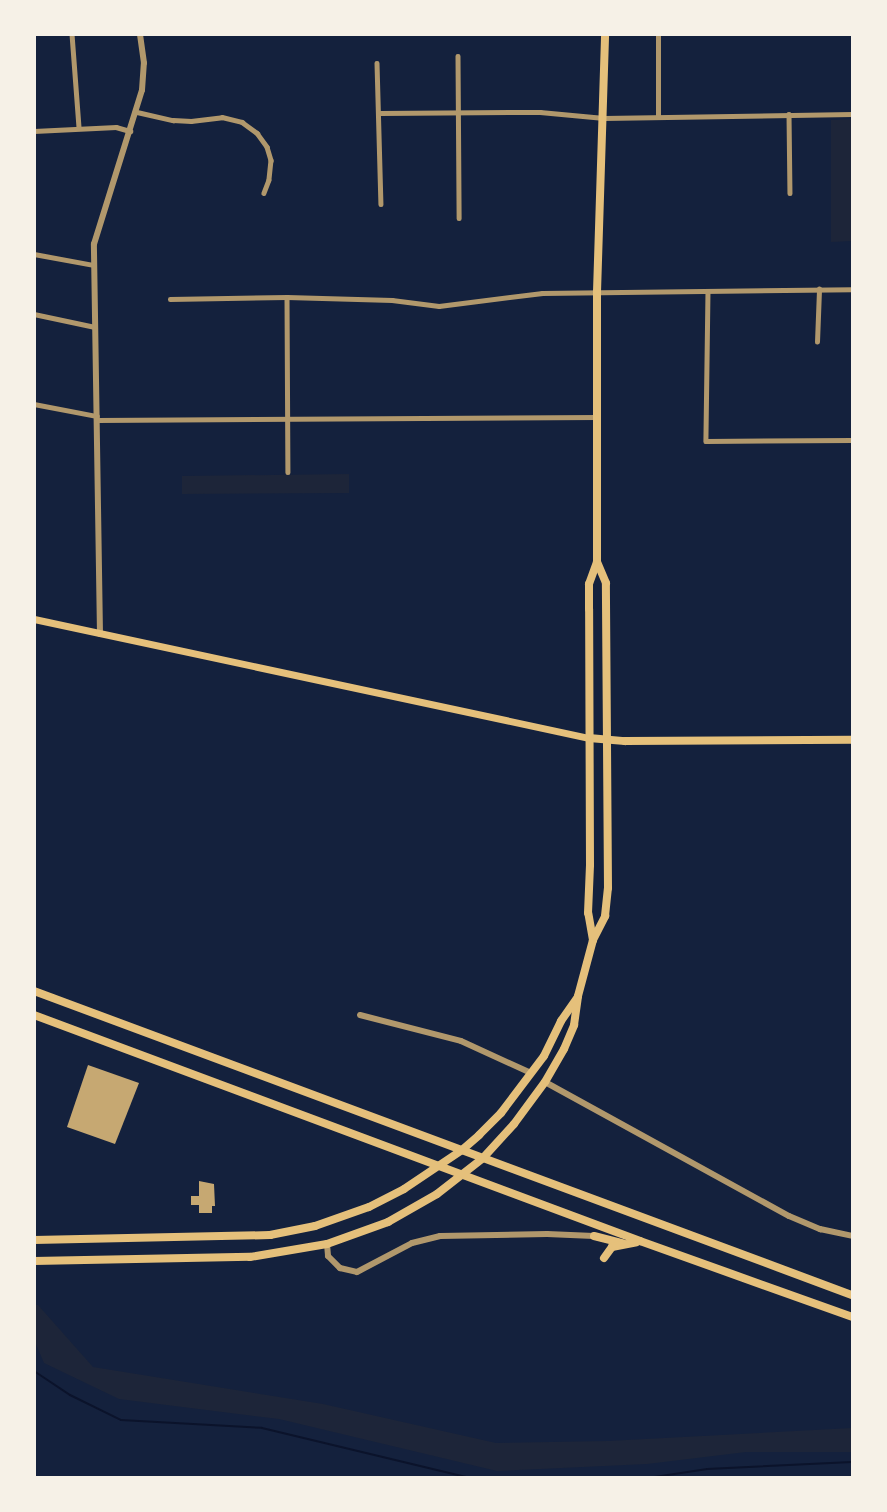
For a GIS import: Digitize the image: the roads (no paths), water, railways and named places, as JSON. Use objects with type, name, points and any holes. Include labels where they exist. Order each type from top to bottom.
[{"type":"highway","points":[[34,991],[852,1295]]},
{"type":"highway","points":[[34,1015],[640,1241],[852,1317]]},
{"type":"highway","points":[[594,1236],[624,1243]]},
{"type":"highway","points":[[604,1258],[612,1248],[624,1243],[640,1241]]},
{"type":"main road","points":[[593,940],[588,913],[590,865],[589,584],[597,562],[597,292],[605,34]]},
{"type":"main road","points":[[34,1261],[250,1257],[327,1244],[394,1219],[430,1198],[483,1158],[514,1124],[545,1082],[574,1025],[578,996],[593,940],[605,916],[608,888],[606,583],[597,562]]},
{"type":"main road","points":[[34,620],[589,738],[852,740]]},
{"type":"main road","points":[[34,1240],[235,1238],[279,1234],[315,1226],[369,1207],[404,1189],[440,1166],[462,1150],[498,1115],[544,1056],[561,1021],[578,996]]},
{"type":"street","points":[[72,34],[79,128]]},
{"type":"street","points":[[100,634],[94,265],[98,229],[137,112],[144,82],[140,34]]},
{"type":"street","points":[[658,34],[658,117]]},
{"type":"street","points":[[458,56],[459,218]]},
{"type":"street","points":[[377,63],[381,204]]},
{"type":"street","points":[[137,112],[173,120],[191,121],[222,117],[242,122],[257,133],[267,147],[271,160],[269,180],[264,193]]},
{"type":"street","points":[[380,113],[540,112],[604,118],[852,114]]},
{"type":"street","points":[[789,114],[790,193]]},
{"type":"street","points":[[34,131],[116,127],[130,131]]},
{"type":"street","points":[[34,254],[94,265]]},
{"type":"street","points":[[817,342],[819,289]]},
{"type":"street","points":[[170,300],[286,297],[392,300],[439,306],[542,293],[852,289]]},
{"type":"street","points":[[708,291],[706,441],[852,440]]},
{"type":"street","points":[[286,297],[288,472]]},
{"type":"street","points":[[34,314],[95,327]]},
{"type":"street","points":[[34,404],[97,418],[598,417]]},
{"type":"street","points":[[360,1015],[460,1041],[531,1073]]},
{"type":"street","points":[[545,1082],[789,1216],[820,1229],[852,1236]]},
{"type":"street","points":[[327,1244],[328,1256],[340,1268],[357,1272],[412,1243],[440,1236],[547,1234],[594,1236]]},
{"type":"waterway","points":[[34,1371],[70,1395],[121,1420],[262,1428],[470,1478]]},
{"type":"waterway","points":[[648,1478],[707,1469],[852,1462]]}]
